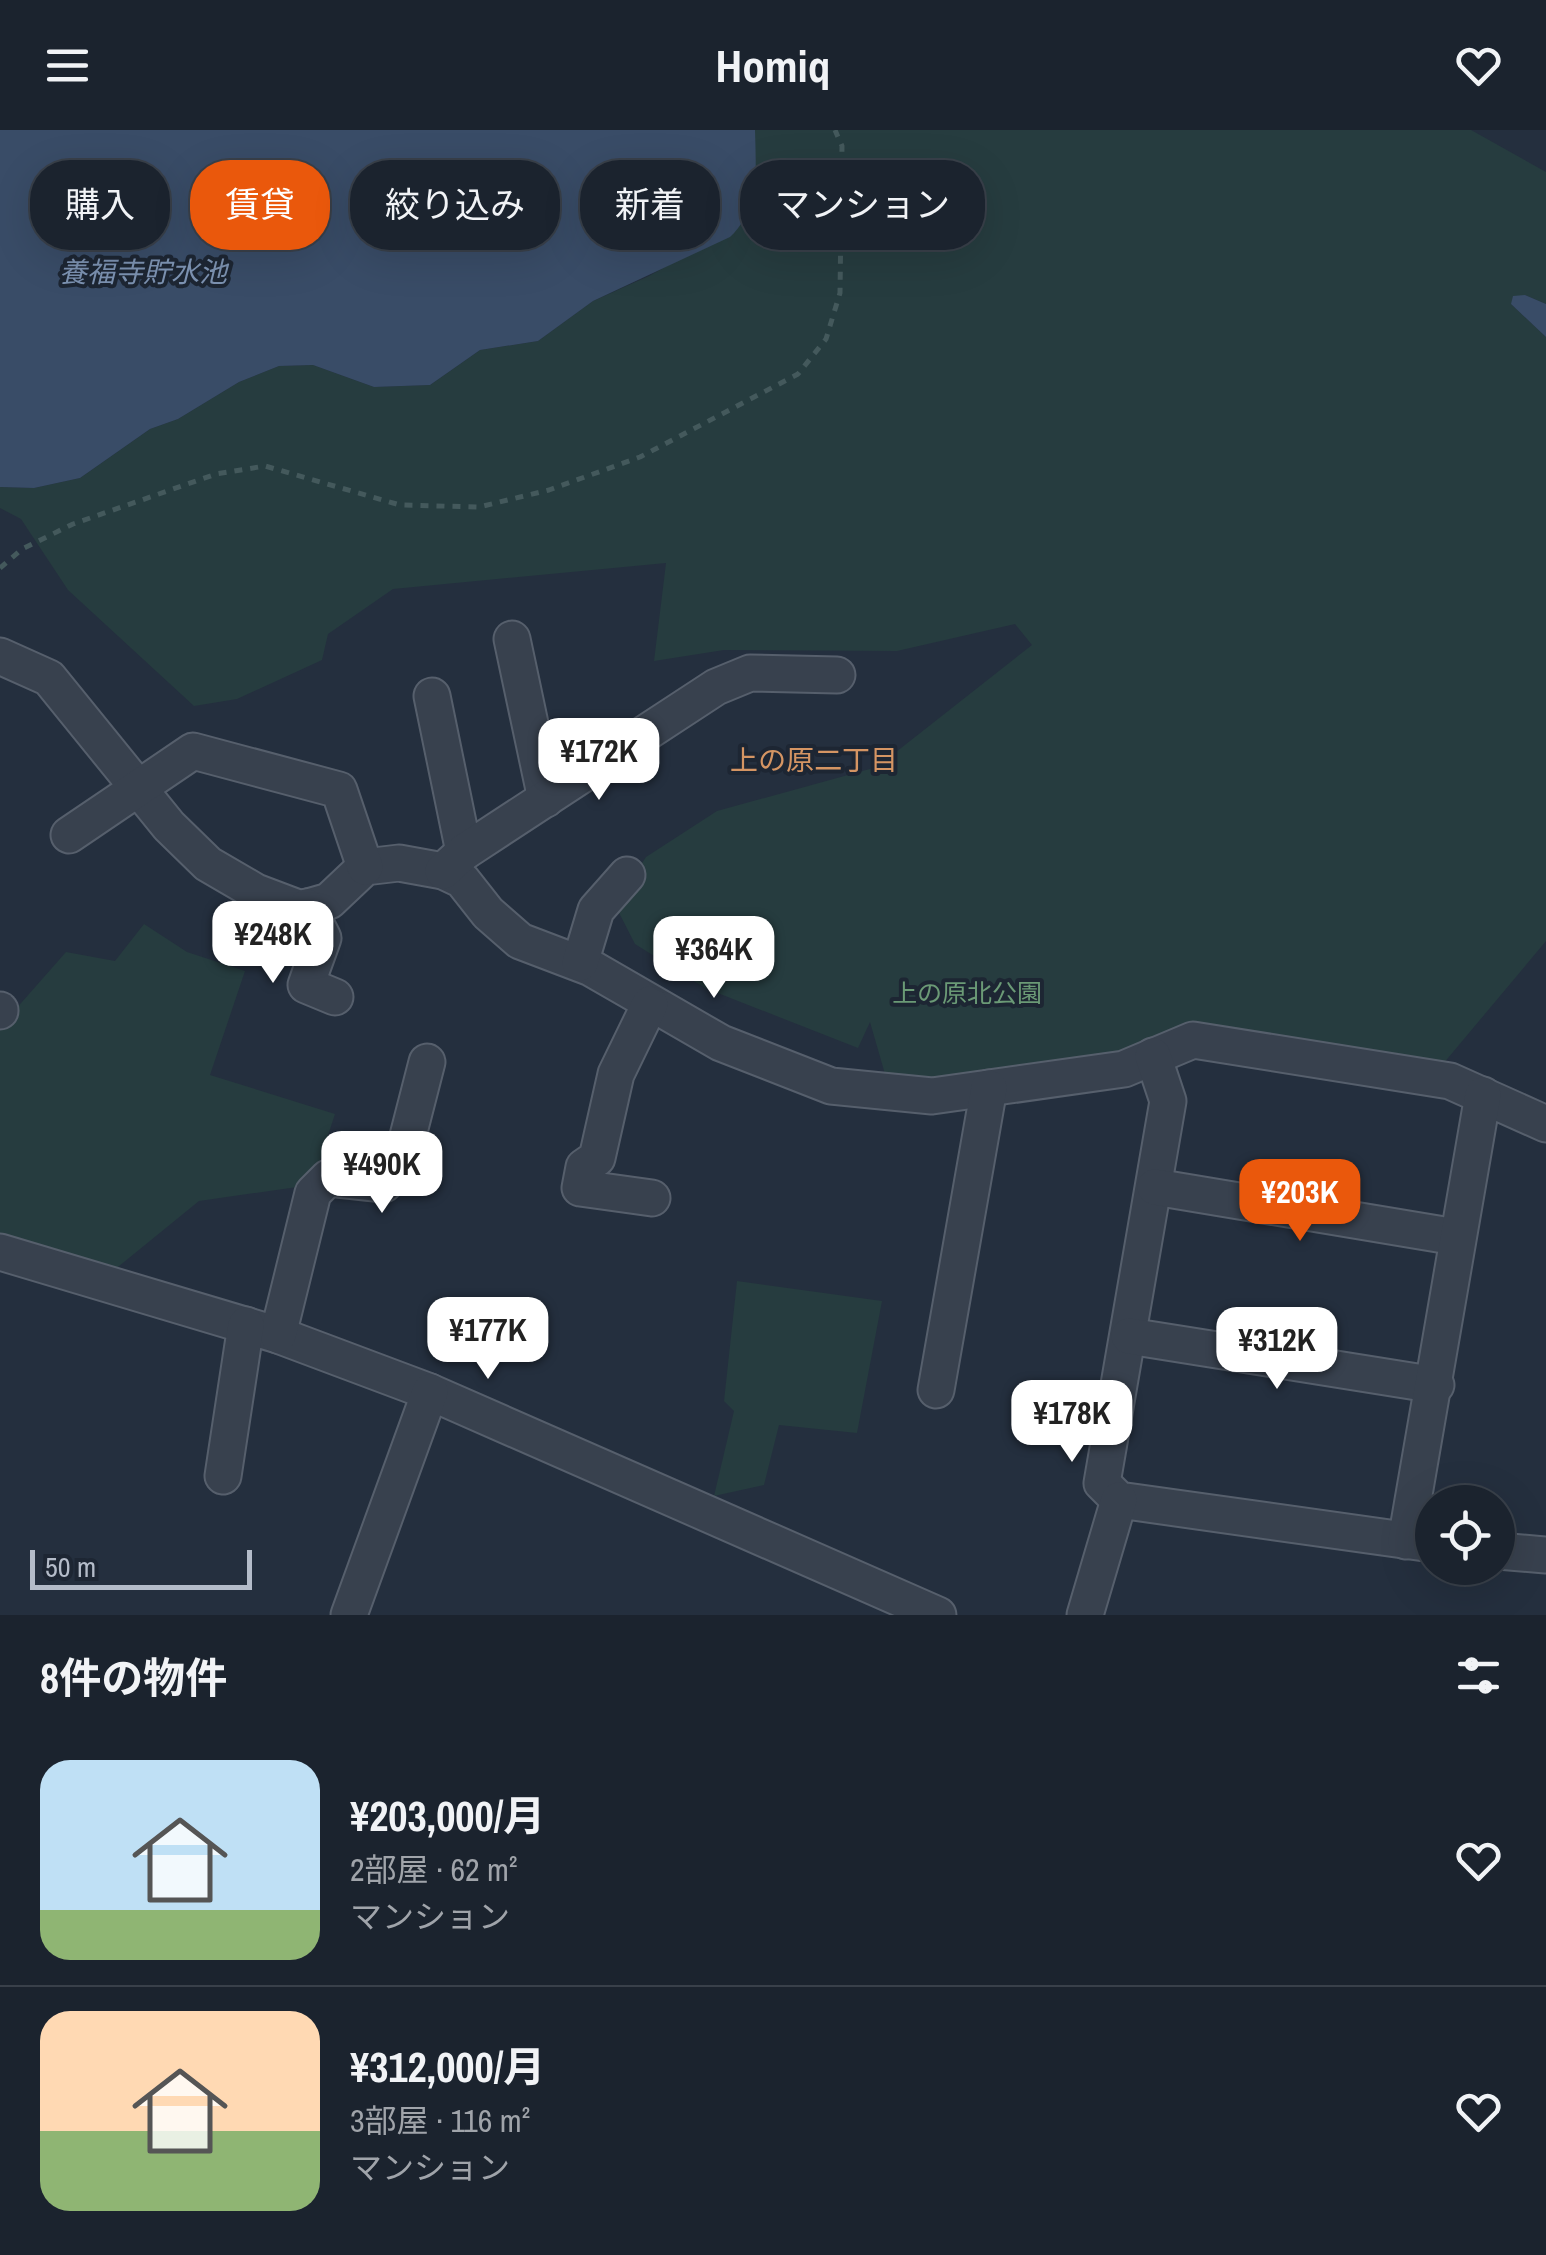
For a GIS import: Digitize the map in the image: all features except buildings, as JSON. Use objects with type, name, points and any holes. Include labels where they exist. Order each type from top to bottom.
[{"type":"street","points":[[512,639],[546,799]]},
{"type":"street","points":[[0,656],[49,678],[169,826],[208,864],[256,892],[307,907],[329,901],[365,867],[454,861],[716,686],[750,673],[837,675]]},
{"type":"street","points":[[432,696],[454,861],[462,880],[488,913],[520,941],[580,963],[721,1043],[830,1086],[932,1096],[1124,1069],[1193,1040],[1450,1080],[1546,1124]]},
{"type":"street","points":[[69,835],[193,750],[339,790],[365,867]]},
{"type":"street","points":[[580,963],[596,910],[628,875]]},
{"type":"street","points":[[307,907],[323,938],[306,985],[335,997]]},
{"type":"street","points":[[650,1004],[616,1074],[597,1158],[584,1167],[580,1188],[652,1198]]},
{"type":"street","points":[[1153,1056],[1168,1101],[1102,1482],[1119,1500],[1415,1541]]},
{"type":"street","points":[[224,1476],[262,1330],[312,1193],[328,1178],[384,1184],[400,1167],[427,1062]]},
{"type":"street","points":[[936,1390],[989,1088]]},
{"type":"street","points":[[1425,1485],[1456,1237],[1483,1095]]},
{"type":"street","points":[[1155,1188],[1456,1237]]},
{"type":"street","points":[[0,1252],[262,1330],[430,1392],[938,1615]]},
{"type":"street","points":[[1129,1336],[1436,1385]]},
{"type":"street","points":[[351,1615],[430,1392]]},
{"type":"street","points":[[1086,1615],[1119,1500]]},
{"type":"street","points":[[1515,1553],[1546,1556]]},
{"type":"path","points":[[0,568],[22,549],[72,524],[216,474],[264,466],[400,505],[479,507],[549,490],[640,457],[798,374],[826,339],[840,292],[842,146],[835,130]]},
{"type":"green space","name":"上の原北公園","points":[[755,130],[1471,130],[1546,172],[1546,304],[1525,295],[1511,304],[1546,337],[1546,941],[1443,1064],[1180,1027],[1116,1059],[1032,1063],[909,1083],[885,1074],[870,1022],[858,1048],[705,988],[635,944],[615,905],[646,857],[717,811],[877,767],[1032,645],[1015,624],[897,651],[724,650],[654,661],[666,563],[393,589],[328,634],[322,660],[237,699],[194,706],[68,590],[21,519],[0,508],[0,487],[34,488],[80,478],[150,429],[178,419],[239,382],[279,366],[313,365],[374,387],[430,385],[480,350],[538,341],[593,301],[695,250],[720,250],[720,236],[740,225],[740,250],[985,250],[985,160],[754,160]]},
{"type":"green space","points":[[144,924],[187,952],[245,971],[210,1075],[335,1114],[317,1169],[304,1186],[199,1201],[113,1271],[0,1236],[0,1027],[66,952],[115,961]]},
{"type":"green space","points":[[737,1281],[882,1301],[857,1433],[779,1425],[764,1485],[714,1496],[734,1411],[724,1401]]},
{"type":"water","name":"養福寺貯水池","points":[[0,130],[755,130],[755,160],[740,160],[740,226],[720,242],[720,160],[580,160],[580,250],[702,250],[593,301],[538,341],[480,350],[430,385],[374,387],[313,365],[279,366],[239,382],[178,419],[150,429],[80,478],[34,488],[0,487]]},
{"type":"water","points":[[1525,295],[1546,304],[1546,337],[1511,304],[1513,296]]},
{"type":"district","name":"上の原二丁目","points":[[814,760]]}]
